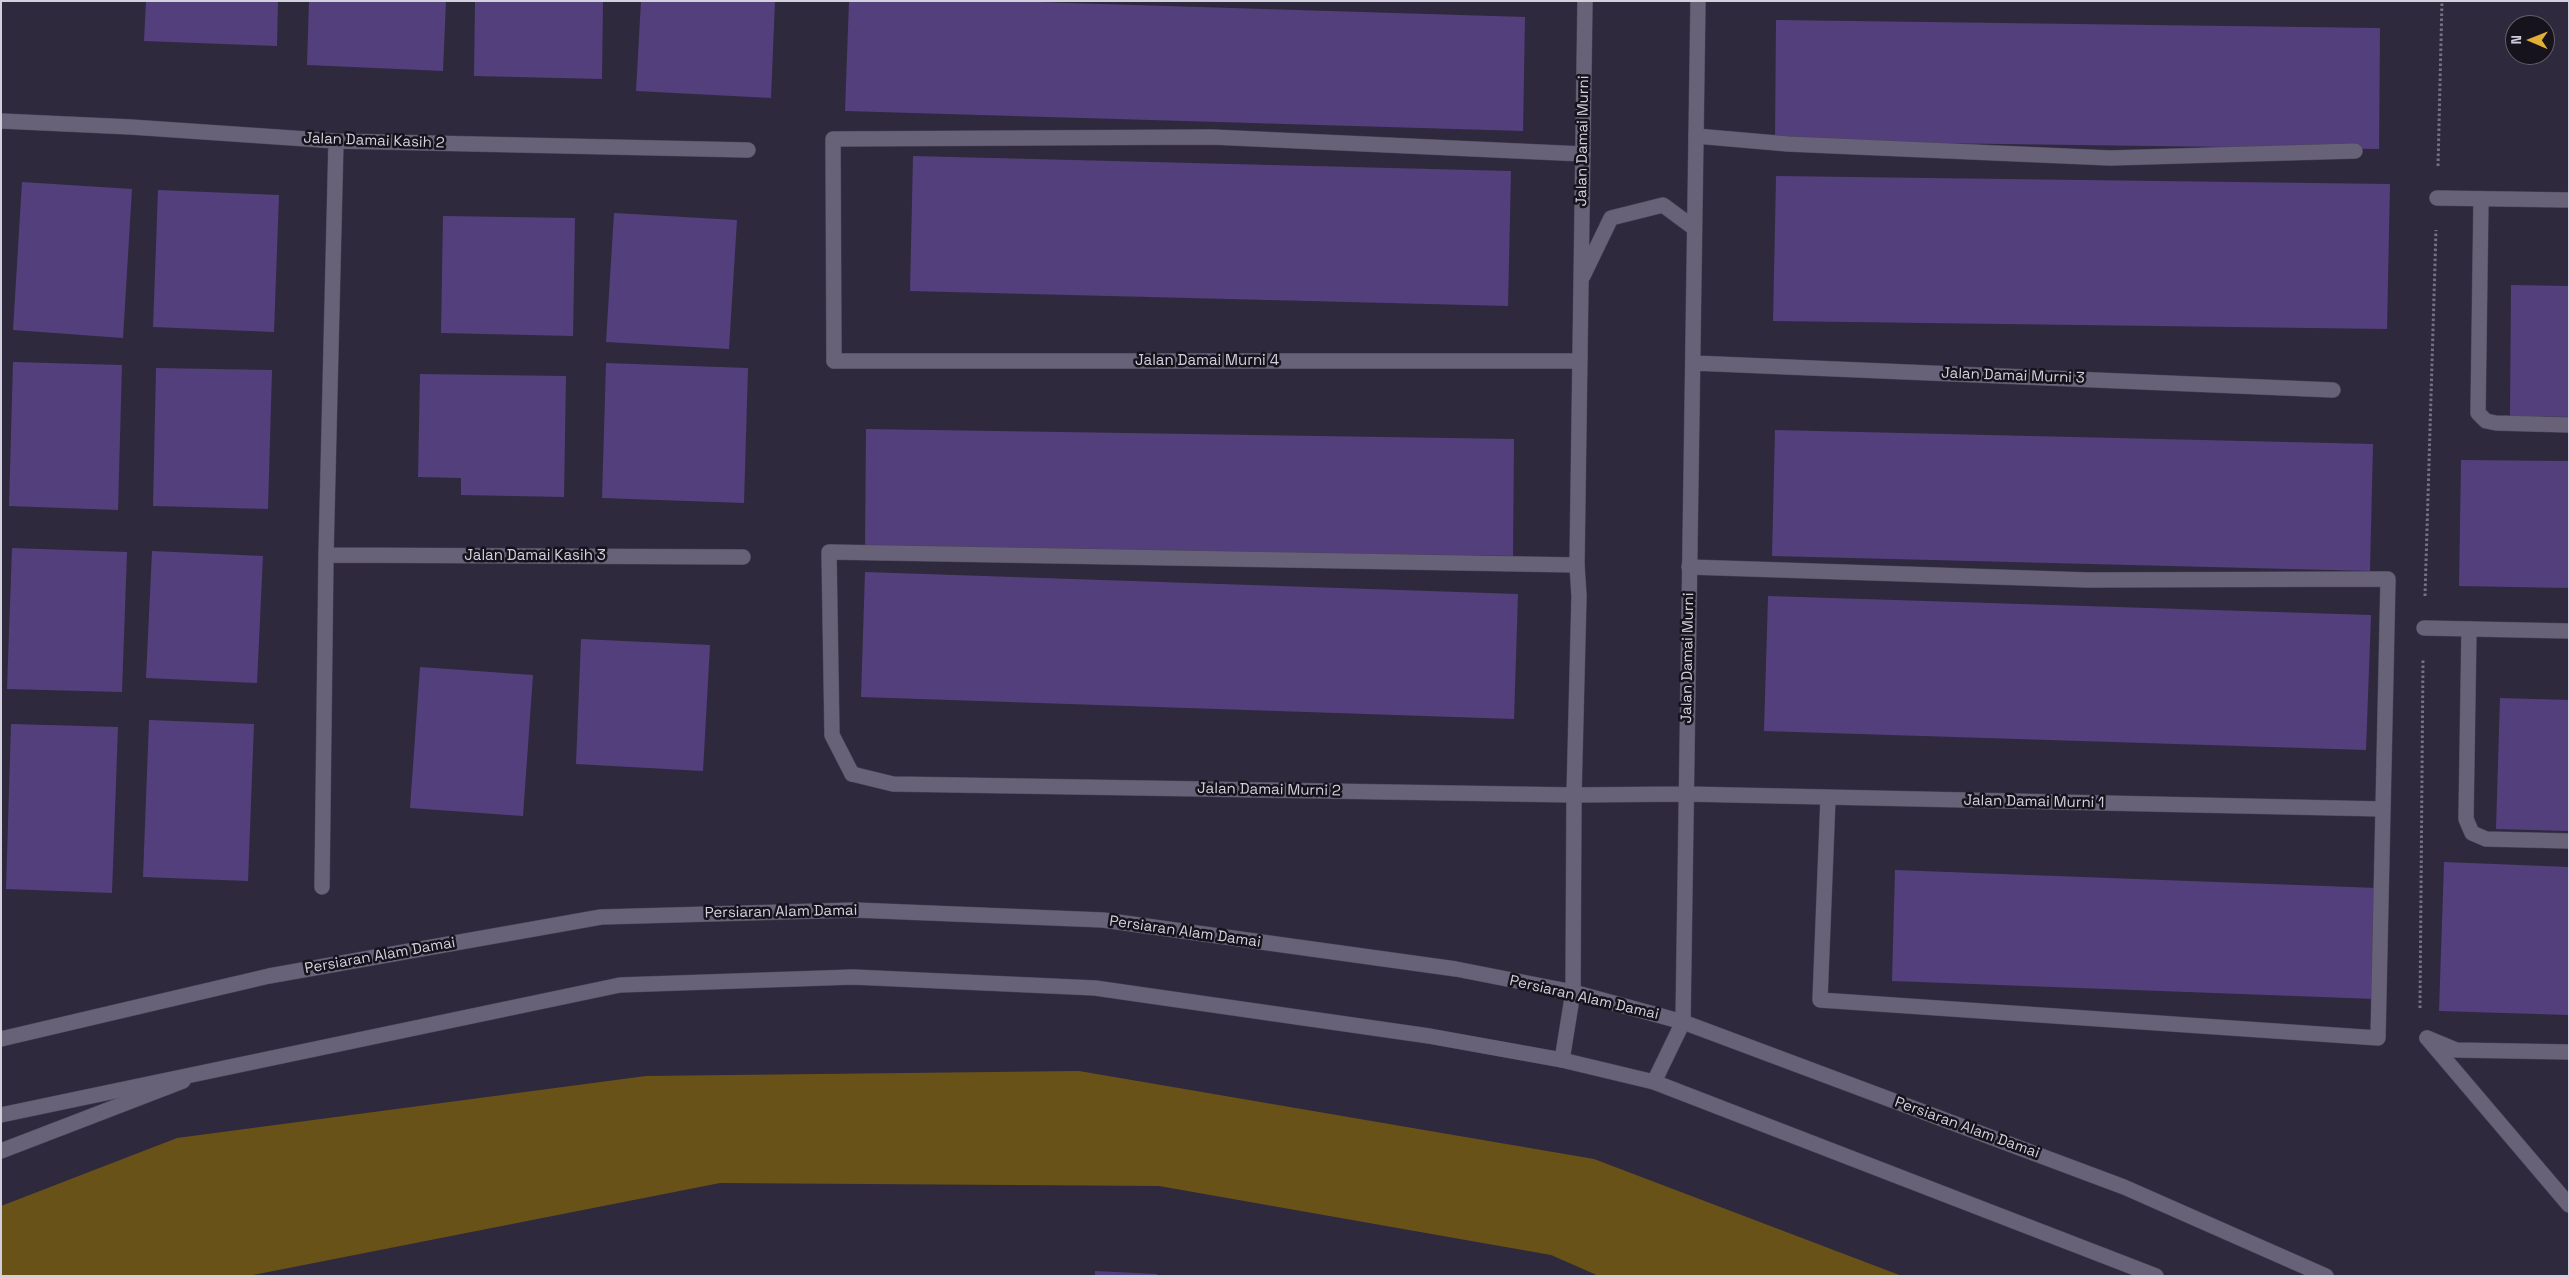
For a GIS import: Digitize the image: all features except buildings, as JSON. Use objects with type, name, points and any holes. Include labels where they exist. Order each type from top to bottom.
[{"type":"street","name":"Jalan Damai Murni","points":[[1562,1060],[1573,992],[1585,1]]},
{"type":"street","name":"Jalan Damai Murni","points":[[1654,1082],[1683,1022],[1698,1]]},
{"type":"street","name":"Jalan Damai Kasih 2","points":[[1,121],[131,127],[336,141],[748,150]]},
{"type":"street","points":[[1696,136],[1788,144],[2110,158],[2355,151]]},
{"type":"street","name":"Jalan Damai Murni 4","points":[[1580,361],[834,361],[833,139],[1212,137],[1583,154]]},
{"type":"street","points":[[322,887],[326,555],[336,141]]},
{"type":"street","points":[[2437,198],[2569,200]]},
{"type":"street","points":[[2481,199],[2478,413],[2486,421],[2496,423],[2569,425]]},
{"type":"street","name":"Jalan Damai Murni","points":[[1581,280],[1612,218],[1663,205],[1694,228]]},
{"type":"street","name":"Jalan Damai Murni 3","points":[[1693,363],[2333,390]]},
{"type":"street","name":"Jalan Damai Murni 2","points":[[1577,565],[829,552],[832,734],[852,774],[893,784],[1574,795],[1686,794]]},
{"type":"street","name":"Jalan Damai Kasih 3","points":[[326,555],[744,556]]},
{"type":"street","points":[[1689,567],[2088,580],[2388,579],[2378,1038],[1820,1000],[1828,798]]},
{"type":"street","points":[[2424,628],[2569,631]]},
{"type":"street","points":[[2469,629],[2466,819],[2472,833],[2486,839],[2569,841]]},
{"type":"street","name":"Jalan Damai Murni 1","points":[[1686,794],[2382,809]]},
{"type":"street","name":"Persiaran Alam Damai","points":[[1,1040],[269,976],[601,917],[855,910],[1103,920],[1456,969],[1573,992],[1683,1022],[2124,1187],[2326,1276]]},
{"type":"street","points":[[1,1115],[620,985],[853,978],[1095,988],[1429,1036],[1562,1060],[1654,1082],[2156,1276]]},
{"type":"street","points":[[2427,1038],[2456,1050],[2569,1052]]},
{"type":"street","points":[[2427,1038],[2569,1205]]},
{"type":"street","points":[[1,1150],[215,1069]]},
{"type":"path","points":[[2427,1038],[2420,1003],[2424,628],[2442,1]]},
{"type":"shaded area","points":[[1079,1071],[1594,1159],[1902,1276],[1599,1276],[1551,1255],[1159,1186],[720,1183],[248,1276],[1,1276],[1,1206],[177,1138],[646,1076]]}]
